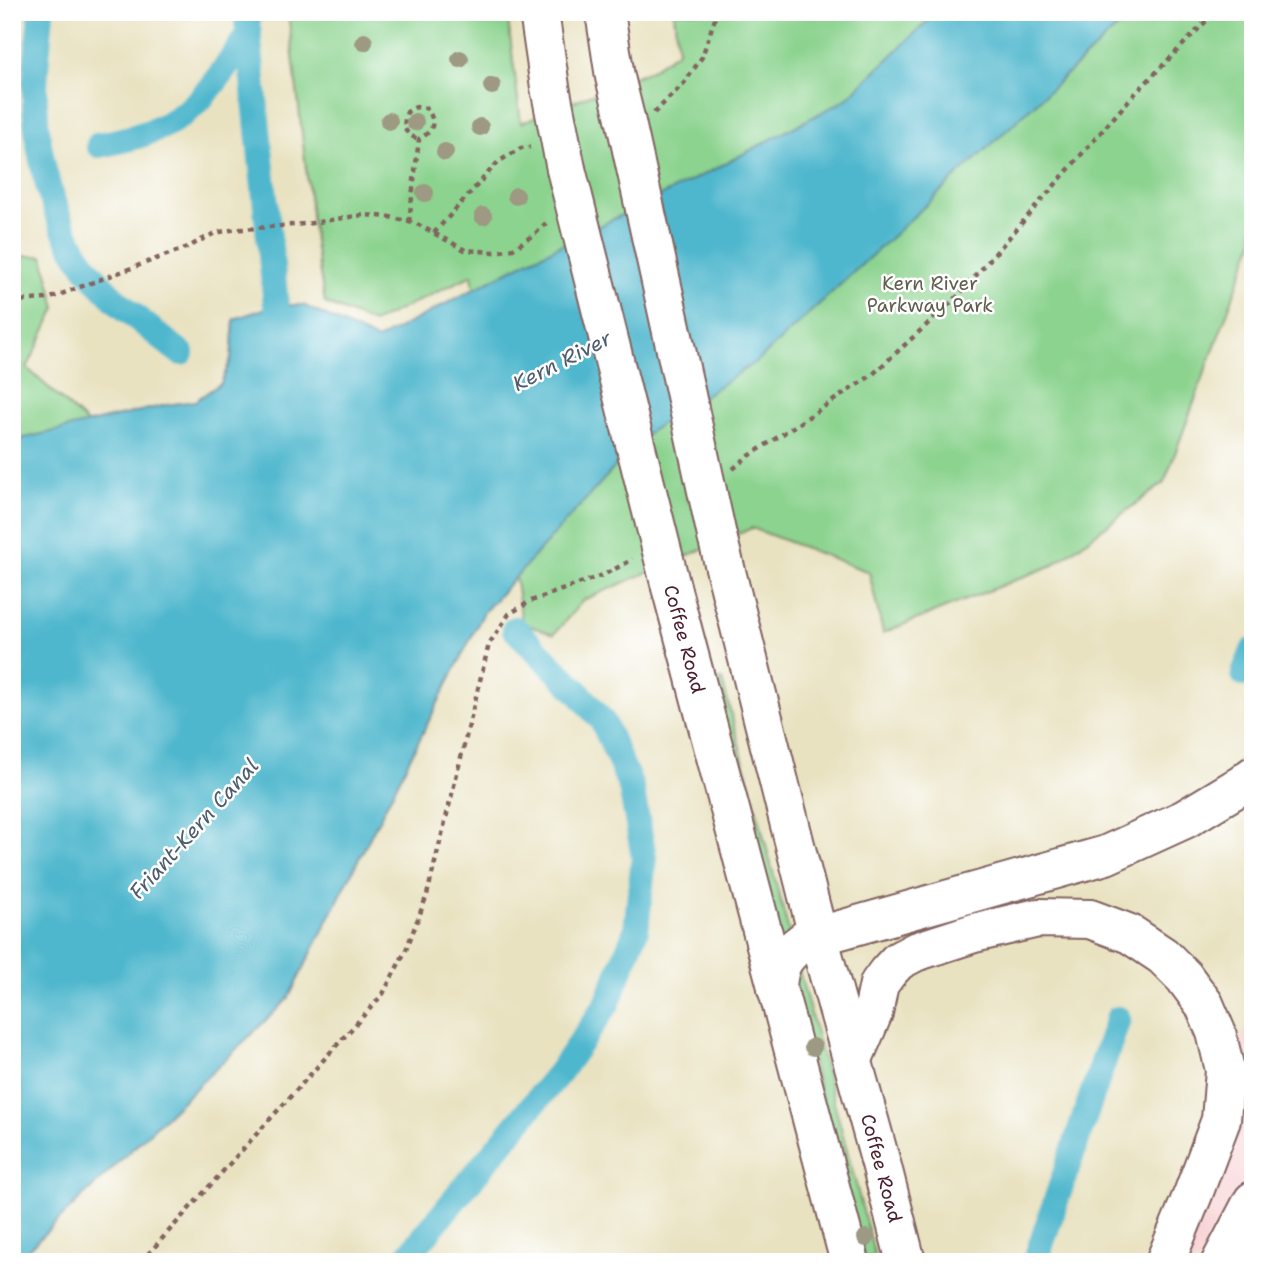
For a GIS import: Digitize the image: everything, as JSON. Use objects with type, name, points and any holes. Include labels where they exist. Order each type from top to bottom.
[{"type":"main road","name":"Coffee Road","points":[[539,12],[564,156],[671,587],[850,1262]]},
{"type":"main road","name":"Coffee Road","points":[[606,12],[615,77],[717,536],[818,936],[906,1262]]},
{"type":"main road","points":[[776,989],[780,965],[786,955],[805,940],[1106,855],[1185,819],[1253,776]]},
{"type":"main road","points":[[853,1059],[873,1013],[879,984],[898,961],[915,952],[974,933],[1038,918],[1090,919],[1130,934],[1163,956],[1184,977],[1204,1004],[1216,1032],[1225,1070],[1221,1120],[1165,1262]]},
{"type":"main road","points":[[1221,1262],[1253,1201]]},
{"type":"path","points":[[416,107],[426,108],[433,123],[429,134],[419,139],[410,137],[404,121],[407,113],[416,107]]},
{"type":"path","points":[[409,222],[419,139]]},
{"type":"path","points":[[434,233],[498,162],[521,148],[564,156]]},
{"type":"path","points":[[12,302],[48,299],[188,247],[215,233],[305,224]]},
{"type":"shaded area","points":[[1253,1005],[1253,1262],[1165,1262]]},
{"type":"green space","name":"Kern River Parkway Park","points":[[288,12],[507,12],[521,123],[651,70],[678,51],[674,12],[1253,12],[1253,243],[1164,483],[1053,565],[883,633],[869,572],[752,528],[583,600],[554,634],[522,623],[472,275],[373,323],[325,303],[314,238]]},
{"type":"green space","points":[[12,256],[43,256],[56,308],[27,368],[149,480],[12,508]]},
{"type":"green space","points":[[722,680],[875,1256],[864,1259],[711,682]]},
{"type":"water","points":[[937,12],[1134,12],[760,359],[642,437],[484,612],[288,999],[12,1262],[12,441],[166,405],[195,401],[221,383],[231,359],[234,319],[276,305],[303,305],[377,340],[845,100]]},
{"type":"waterway","points":[[41,12],[35,80],[36,124],[43,167],[56,211],[75,250],[97,280],[131,314],[181,353]]},
{"type":"waterway","points":[[246,12],[276,305]]},
{"type":"waterway","points":[[99,145],[145,134],[183,114],[205,94],[249,33]]},
{"type":"waterway","points":[[403,1262],[559,1073],[607,1004],[636,930],[644,857],[631,787],[603,722],[578,692],[515,629]]},
{"type":"waterway","points":[[1244,674],[1253,651]]},
{"type":"waterway","points":[[1035,1262],[1118,1019]]},
{"type":"water label","name":"Kern River","points":[[562,361]]},
{"type":"water label","name":"Friant-Kern Canal","points":[[194,829]]}]
